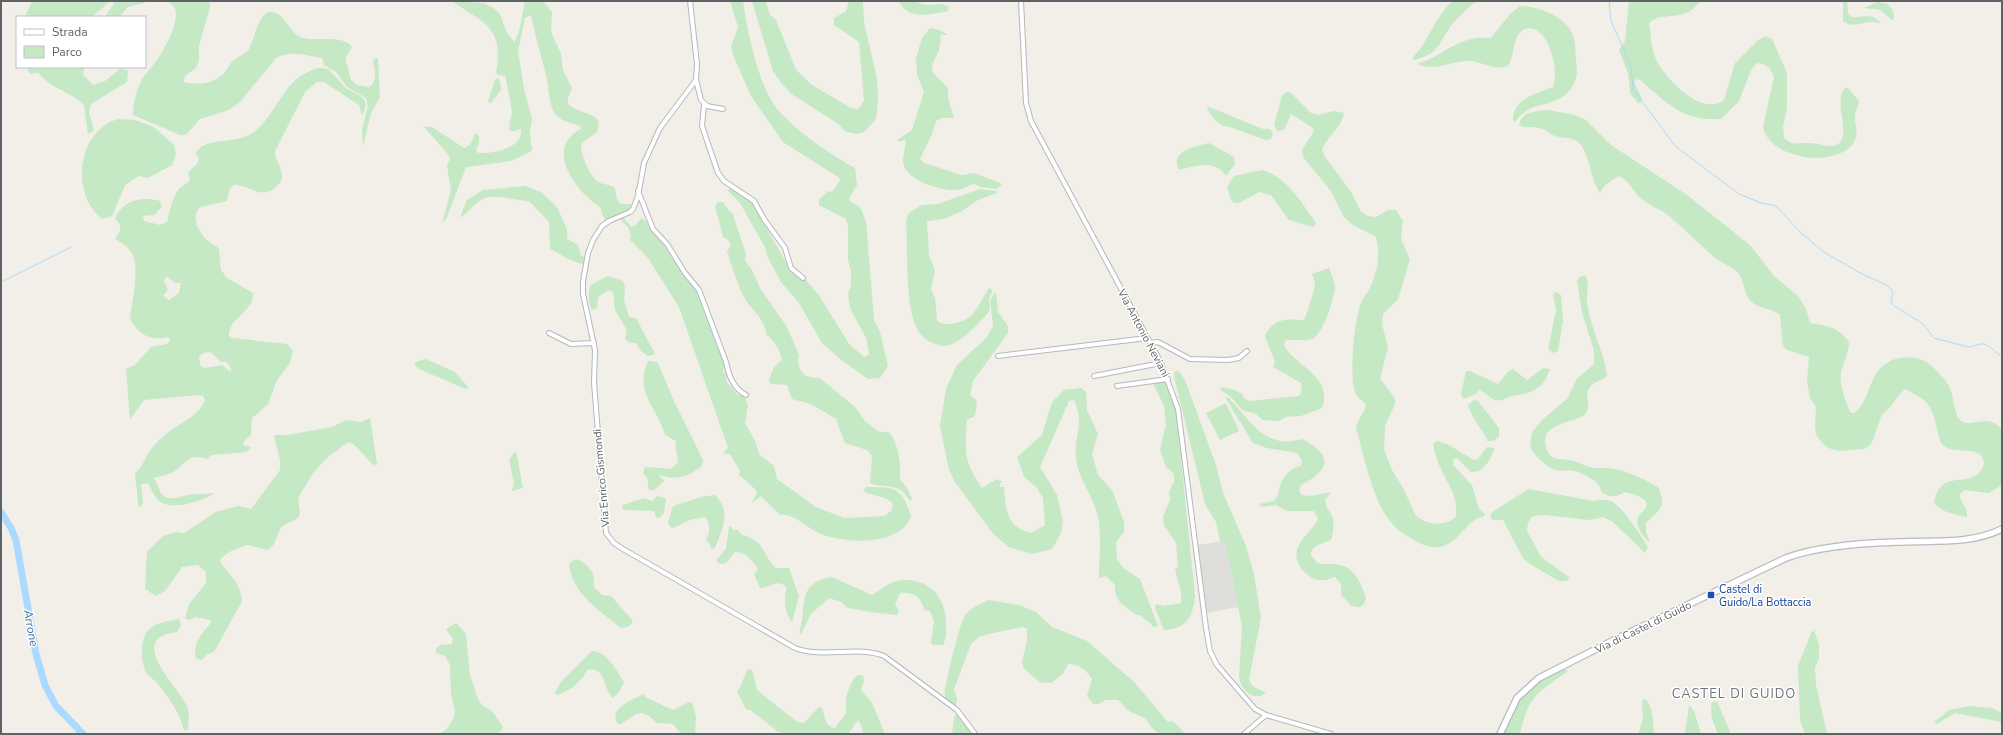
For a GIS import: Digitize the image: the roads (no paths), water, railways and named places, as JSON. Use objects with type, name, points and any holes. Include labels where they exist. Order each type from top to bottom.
[{"type":"street","points":[[690,1],[697,64],[696,80],[704,104],[702,126],[718,173],[724,181],[754,201],[764,219],[785,248],[791,268],[803,278]]},
{"type":"street","name":"Via Antonio Neviani","points":[[1021,1],[1026,99],[1029,116],[1082,220],[1161,363],[1168,379],[1178,411],[1210,651],[1220,670],[1255,709],[1266,715],[1331,734]]},
{"type":"street","name":"Via Enrico Gismondi","points":[[696,80],[660,128],[644,163],[632,209],[602,226],[596,234],[589,250],[583,281],[583,294],[594,343],[594,383],[606,534],[611,540],[629,552],[798,649],[821,652],[872,653],[885,657],[957,710],[975,734]]},
{"type":"street","points":[[704,104],[716,109],[723,109]]},
{"type":"street","points":[[638,190],[653,228],[667,244],[685,274],[699,290],[724,356],[728,371],[736,388],[746,395]]},
{"type":"street","points":[[549,333],[571,344],[594,343]]},
{"type":"street","points":[[998,356],[1147,338]]},
{"type":"street","points":[[1150,343],[1158,342],[1190,359],[1228,360],[1239,358],[1247,351]]},
{"type":"street","points":[[1094,376],[1161,363]]},
{"type":"street","points":[[1118,386],[1168,379]]},
{"type":"street","name":"Via di Castel di Guido","points":[[1500,734],[1517,698],[1539,678],[1620,637],[1786,558],[1808,552],[1856,545],[1972,539],[2002,529]]},
{"type":"street","points":[[1244,734],[1266,715]]},
{"type":"waterway","points":[[1609,1],[1611,21],[1631,66],[1633,89],[1675,146],[1739,194],[1761,203],[1776,206],[1801,233],[1824,252],[1860,273],[1889,286],[1893,293],[1891,302],[1893,305],[1923,324],[1934,338],[1968,347],[1983,344],[2002,356]]},
{"type":"waterway","points":[[1,282],[71,247]]},
{"type":"waterway","name":"Arrone","points":[[1,512],[11,528],[16,540],[36,654],[45,685],[56,706],[83,734]]},
{"type":"place","name":"Castel di Guido/La Bottaccia","points":[[1711,595]]},
{"type":"district","name":"CASTEL DI GUIDO","points":[[1734,693]]}]
